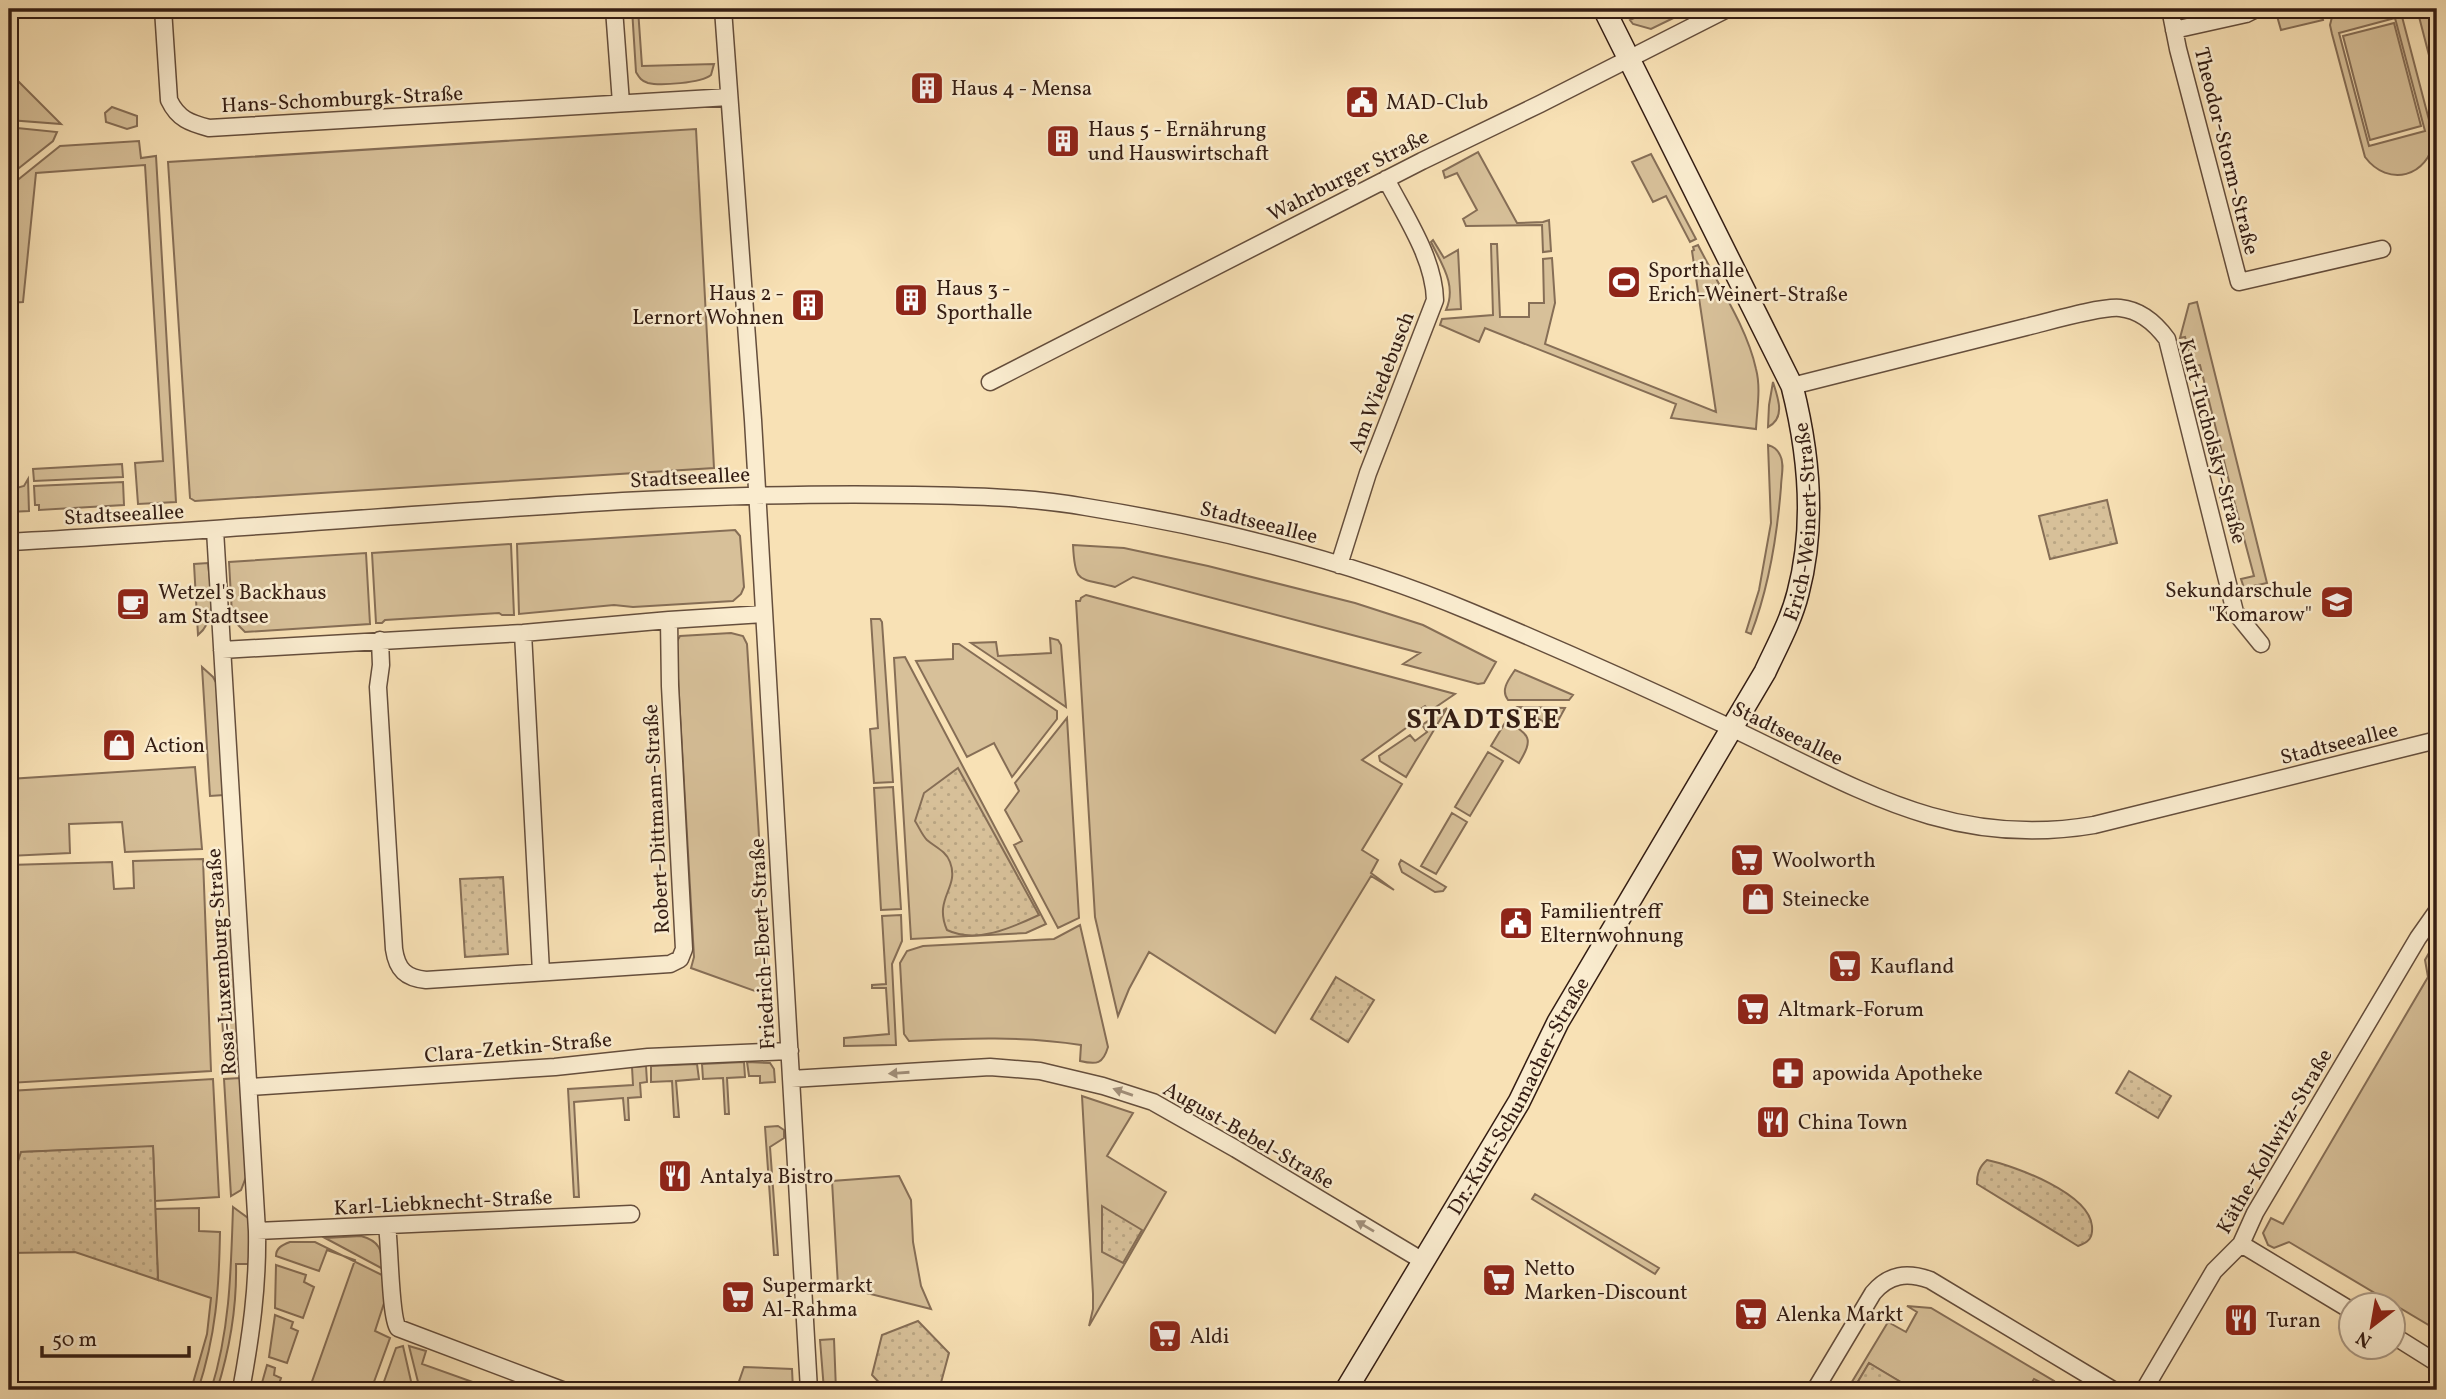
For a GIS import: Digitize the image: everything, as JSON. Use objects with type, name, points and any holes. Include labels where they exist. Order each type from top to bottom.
[{"type":"street","name":"Hans-Schomburgk-Straße","points":[[163,9],[169,100],[176,113],[188,123],[209,128],[729,97]]},
{"type":"street","points":[[614,9],[621,103]]},
{"type":"street","name":"Friedrich-Ebert-Straße","points":[[723,9],[757,494],[809,1390]]},
{"type":"street","name":"Erich-Weinert-Straße","points":[[1604,9],[1770,338],[1792,386],[1804,441],[1808,526],[1798,593],[1789,620],[1765,672],[1733,729]]},
{"type":"street","name":"Wahrburger Straße","points":[[990,382],[1386,179],[1727,9]]},
{"type":"street","name":"Theodor-Storm-Straße","points":[[2171,9],[2239,282],[2382,249]]},
{"type":"street","name":"Theodor-Storm-Straße","points":[[2175,30],[2256,9]]},
{"type":"street","name":"Am Wiedebusch","points":[[1339,565],[1368,473],[1435,300],[1430,270],[1386,179]]},
{"type":"street","name":"Kurt-Tucholsky-Straße","points":[[1792,386],[2043,323],[2117,307],[2130,309],[2158,326],[2167,339],[2235,611],[2261,644]]},
{"type":"street","name":"Stadtseeallee","points":[[9,542],[215,530],[407,514],[757,494],[871,494],[1037,500],[1189,526],[1339,565],[1468,611],[1595,665],[1832,778],[1900,806],[1986,829],[2024,832],[2062,830],[2126,818],[2437,740]]},
{"type":"street","name":"Rosa-Luxemburg-Straße","points":[[215,530],[257,1230],[258,1278],[241,1390]]},
{"type":"street","points":[[222,650],[523,633],[764,614]]},
{"type":"street","name":"Robert-Dittmann-Straße","points":[[380,640],[381,666],[378,687],[396,961],[400,969],[409,976],[426,980],[670,964],[680,959],[684,949],[670,686],[670,620]]},
{"type":"street","points":[[523,633],[541,972]]},
{"type":"street","name":"Dr.-Kurt-Schumacher-Straße","points":[[1346,1390],[1519,1102],[1569,1002],[1733,729]]},
{"type":"street","name":"Käthe-Kollwitz-Straße","points":[[2144,1390],[2214,1271],[2241,1244],[2255,1213],[2418,938],[2437,911]]},
{"type":"street","name":"Clara-Zetkin-Straße","points":[[250,1087],[555,1067],[648,1057],[790,1051]]},
{"type":"street","name":"August-Bebel-Straße","points":[[792,1079],[990,1068],[1040,1071],[1103,1086],[1153,1102],[1423,1261]]},
{"type":"street","name":"Karl-Liebknecht-Straße","points":[[257,1230],[631,1214]]},
{"type":"street","points":[[387,1226],[393,1320],[398,1328],[562,1390]]},
{"type":"street","points":[[2241,1244],[2338,1303]]},
{"type":"street","points":[[1815,1390],[1873,1293],[1881,1283],[1891,1277],[1905,1274],[1930,1280],[2113,1390]]},
{"type":"street","points":[[2408,1345],[2437,1363]]},
{"type":"shaded area","points":[[632,9],[638,9],[642,66],[714,64],[711,75],[699,80],[671,84],[654,84],[642,80],[636,72]]},
{"type":"shaded area","points":[[1652,9],[1692,9],[1651,29],[1633,24],[1630,20]]},
{"type":"shaded area","points":[[2281,9],[2320,9],[2323,20],[2281,30],[2277,16],[2282,13]]},
{"type":"shaded area","points":[[2334,9],[2400,9],[2434,139],[2431,152],[2416,170],[2396,175],[2385,173],[2374,167],[2365,157],[2330,25]],"holes":[[[2395,18],[2425,131],[2369,146],[2339,33]]]},
{"type":"shaded area","points":[[2417,9],[2436,9],[2437,86]]},
{"type":"shaded area","points":[[2394,23],[2421,126],[2370,140],[2343,36]]},
{"type":"shaded area","points":[[12,75],[61,124],[9,120],[9,76]]},
{"type":"shaded area","points":[[112,107],[137,116],[137,126],[127,129],[106,122],[105,113]]},
{"type":"shaded area","points":[[17,128],[57,132],[53,141],[9,176],[9,135]]},
{"type":"shaded area","points":[[696,129],[714,468],[195,501],[190,498],[168,162]]},
{"type":"shaded area","points":[[139,141],[141,158],[156,156],[176,502],[138,504],[135,463],[163,461],[145,165],[36,173],[23,302],[9,303],[9,187],[60,146]]},
{"type":"shaded area","points":[[1478,152],[1517,223],[1549,220],[1551,251],[1543,252],[1542,225],[1466,226],[1463,219],[1477,210],[1457,173],[1445,178],[1443,171]]},
{"type":"shaded area","points":[[1651,154],[1696,239],[1690,242],[1666,196],[1653,202],[1632,162]]},
{"type":"shaded area","points":[[1433,240],[1444,258],[1458,250],[1461,309],[1446,310],[1449,284],[1431,242]]},
{"type":"shaded area","points":[[1491,244],[1497,244],[1500,317],[1529,317],[1529,303],[1544,303],[1543,259],[1552,258],[1555,303],[1545,344],[1716,412],[1692,251],[1693,247],[1698,245],[1739,321],[1752,353],[1758,384],[1756,429],[1671,418],[1676,404],[1485,328],[1479,342],[1440,325],[1442,319],[1493,315]]},
{"type":"shaded area","points":[[2197,302],[2267,583],[2244,588],[2241,579],[2254,576],[2233,497],[2221,499],[2219,493],[2231,489],[2200,365],[2193,366],[2185,337],[2180,338],[2189,304]]},
{"type":"shaded area","points":[[1773,382],[1779,413],[1774,423],[1768,427],[1769,405]]},
{"type":"shaded area","points":[[1768,445],[1774,447],[1783,466],[1771,562],[1751,634],[1746,632],[1759,590],[1771,523]]},
{"type":"shaded area","points":[[122,464],[123,477],[34,481],[33,469]]},
{"type":"shaded area","points":[[28,479],[29,511],[9,512],[9,490],[24,486]]},
{"type":"shaded area","points":[[123,482],[124,505],[39,510],[39,505],[35,505],[34,486]]},
{"type":"shaded area","points":[[2107,500],[2117,543],[2050,559],[2039,516]]},
{"type":"shaded area","points":[[735,530],[740,536],[744,587],[733,601],[633,607],[614,605],[519,614],[517,544]]},
{"type":"shaded area","points":[[511,544],[514,615],[499,613],[385,620],[376,623],[372,553]]},
{"type":"shaded area","points":[[1073,545],[1124,548],[1355,603],[1423,625],[1496,662],[1484,683],[1478,684],[1403,664],[1420,653],[1133,577],[1115,587],[1093,582],[1077,573]]},
{"type":"shaded area","points":[[366,553],[370,624],[245,632],[235,622],[232,614],[229,562]]},
{"type":"shaded area","points":[[208,563],[211,611],[205,628],[198,635],[194,564]]},
{"type":"shaded area","points":[[1086,595],[1455,694],[1430,711],[1425,706],[1413,714],[1417,720],[1362,760],[1402,784],[1362,850],[1378,860],[1371,873],[1394,890],[1371,876],[1275,1033],[1149,952],[1118,1016],[1095,917],[1076,601]]},
{"type":"shaded area","points":[[871,619],[880,619],[882,622],[893,782],[874,783],[870,729],[878,728]]},
{"type":"shaded area","points":[[731,633],[743,636],[747,644],[769,996],[691,968],[694,957],[676,643],[680,636]]},
{"type":"shaded area","points":[[1050,638],[1058,640],[1061,645],[1066,707],[971,643],[996,642],[998,656],[1051,653]]},
{"type":"shaded area","points":[[953,644],[959,644],[1057,711],[1057,719],[1012,777],[994,743],[967,757],[916,661],[953,659]]},
{"type":"shaded area","points":[[905,657],[1046,924],[1026,933],[911,939],[894,658]]},
{"type":"shaded area","points":[[202,667],[218,686],[224,795],[210,796]]},
{"type":"shaded area","points":[[1515,670],[1573,695],[1569,700],[1508,700],[1505,688]]},
{"type":"shaded area","points":[[1519,707],[1565,708],[1554,728]]},
{"type":"shaded area","points":[[1447,708],[1406,777],[1380,761],[1379,756],[1410,735],[1415,741],[1427,732],[1422,725]]},
{"type":"shaded area","points":[[1067,718],[1079,918],[1058,928],[1014,845],[1022,841],[1005,810],[1019,791],[1015,783]]},
{"type":"shaded area","points":[[1506,721],[1527,738],[1527,748],[1519,763],[1491,746]]},
{"type":"shaded area","points":[[1488,752],[1503,761],[1470,816],[1455,807]]},
{"type":"shaded area","points":[[195,767],[202,849],[125,852],[122,822],[69,824],[70,853],[9,856],[9,779]]},
{"type":"shaded area","points":[[958,768],[1039,915],[993,933],[970,935],[947,930],[943,910],[952,879],[950,862],[943,852],[925,838],[915,821],[924,793]]},
{"type":"shaded area","points":[[893,787],[901,909],[881,910],[874,788]]},
{"type":"shaded area","points":[[1452,813],[1467,822],[1436,874],[1421,866]]},
{"type":"shaded area","points":[[203,859],[211,1071],[9,1083],[9,865],[112,862],[114,889],[134,888],[133,861]]},
{"type":"shaded area","points":[[1401,860],[1446,887],[1443,891],[1435,892],[1402,872],[1399,864]]},
{"type":"shaded area","points":[[503,877],[508,954],[465,957],[460,879]]},
{"type":"shaded area","points":[[901,915],[902,941],[892,964],[896,1045],[844,1046],[844,1038],[889,1034],[886,988],[872,988],[872,985],[886,984],[882,916]]},
{"type":"shaded area","points":[[231,924],[239,1070],[225,1070],[217,925]]},
{"type":"shaded area","points":[[1080,925],[1108,1047],[1104,1057],[1098,1062],[1080,1061],[1081,1045],[1016,1039],[909,1041],[904,1034],[900,963],[907,951],[923,946],[1054,939]]},
{"type":"shaded area","points":[[2437,939],[2437,1330],[2408,1313],[2408,1290],[2370,1290],[2289,1242],[2274,1248],[2268,1245],[2263,1233],[2271,1218],[2283,1224],[2428,977],[2425,960]]},
{"type":"shaded area","points":[[1336,977],[1374,1000],[1348,1042],[1311,1019]]},
{"type":"shaded area","points":[[744,1062],[745,1077],[727,1078],[729,1114],[725,1114],[723,1078],[703,1079],[702,1064]]},
{"type":"shaded area","points":[[747,1062],[770,1063],[774,1069],[775,1082],[760,1083],[760,1076],[749,1076]]},
{"type":"shaded area","points":[[697,1064],[699,1079],[676,1081],[679,1117],[674,1117],[672,1081],[651,1082],[651,1066]]},
{"type":"shaded area","points":[[646,1066],[647,1082],[640,1083],[641,1097],[628,1098],[629,1120],[625,1120],[623,1098],[574,1102],[579,1197],[574,1197],[568,1089],[633,1085],[632,1067]]},
{"type":"shaded area","points":[[2129,1071],[2171,1096],[2158,1118],[2116,1093]]},
{"type":"shaded area","points":[[240,1078],[246,1177],[241,1190],[231,1196],[224,1079]]},
{"type":"shaded area","points":[[213,1079],[219,1197],[155,1201],[153,1147],[22,1152],[9,1189],[9,1091]]},
{"type":"shaded area","points":[[1082,1096],[1133,1113],[1107,1156],[1166,1192],[1089,1326],[1093,1294]]},
{"type":"shaded area","points":[[778,1126],[784,1130],[784,1138],[770,1147],[778,1255],[774,1255],[765,1127]]},
{"type":"shaded area","points":[[153,1146],[158,1280],[75,1252],[9,1253],[9,1189],[21,1152]]},
{"type":"shaded area","points":[[1987,1160],[2015,1168],[2065,1192],[2088,1214],[2092,1226],[2090,1239],[2078,1246],[1977,1184],[1979,1171]]},
{"type":"shaded area","points":[[899,1176],[911,1200],[913,1242],[921,1286],[931,1309],[838,1286],[832,1181]]},
{"type":"shaded area","points":[[1535,1194],[1659,1268],[1655,1274],[1532,1199]]},
{"type":"shaded area","points":[[1102,1206],[1142,1230],[1123,1263],[1102,1252]]},
{"type":"shaded area","points":[[233,1207],[250,1222],[250,1264],[236,1264],[234,1312],[226,1359],[217,1390],[211,1390],[226,1322]]},
{"type":"shaded area","points":[[199,1208],[199,1231],[220,1232],[219,1273],[209,1350],[198,1390],[191,1390],[207,1334],[211,1298],[158,1280],[155,1209]]},
{"type":"shaded area","points":[[361,1236],[379,1247],[383,1269],[325,1238]]},
{"type":"shaded area","points":[[290,1242],[315,1242],[342,1255],[327,1250],[319,1271],[276,1256],[280,1247]]},
{"type":"shaded area","points":[[354,1261],[384,1276],[386,1297],[375,1331],[390,1338],[371,1390],[309,1390]]},
{"type":"shaded area","points":[[276,1265],[306,1275],[304,1282],[314,1287],[303,1318],[275,1308]]},
{"type":"shaded area","points":[[1907,1306],[1931,1308],[2054,1381],[2052,1385],[2034,1379],[2027,1390],[1914,1390],[1869,1363],[1853,1390],[1847,1390],[1888,1322],[1906,1332],[1917,1312]]},
{"type":"shaded area","points":[[275,1315],[293,1322],[291,1328],[298,1331],[287,1363],[269,1357]]},
{"type":"shaded area","points":[[918,1321],[949,1353],[939,1390],[886,1390],[872,1375],[882,1335]]},
{"type":"shaded area","points":[[834,1339],[836,1390],[824,1390],[820,1340]]},
{"type":"shaded area","points":[[403,1346],[413,1390],[381,1390],[396,1348]]},
{"type":"shaded area","points":[[409,1346],[426,1351],[422,1364],[495,1390],[420,1390]]},
{"type":"shaded area","points":[[1869,1363],[1914,1390],[1853,1390]]},
{"type":"shaded area","points":[[267,1365],[275,1368],[274,1375],[281,1378],[277,1390],[260,1390]]},
{"type":"shaded area","points":[[744,1367],[792,1369],[793,1390],[736,1390]]},
{"type":"place","name":"Haus 4 - Mensa","points":[[927,88]]},
{"type":"place","name":"MAD-Club","points":[[1362,102]]},
{"type":"place","name":"Haus 5 - Ernährung und Hauswirtschaft","points":[[1063,141]]},
{"type":"place","name":"Sporthalle Erich-Weinert-Straße","points":[[1624,282]]},
{"type":"place","name":"Haus 3 - Sporthalle","points":[[911,300]]},
{"type":"place","name":"Haus 2 - Lernort Wohnen","points":[[808,305]]},
{"type":"place","name":"Sekundarschule \"Komarow\"","points":[[2337,602]]},
{"type":"place","name":"Wetzel's Backhaus am Stadtsee","points":[[133,604]]},
{"type":"place","name":"Action","points":[[119,745]]},
{"type":"place","name":"Woolworth","points":[[1747,860]]},
{"type":"place","name":"Steinecke","points":[[1758,899]]},
{"type":"place","name":"Familientreff Elternwohnung","points":[[1516,923]]},
{"type":"place","name":"Kaufland","points":[[1845,966]]},
{"type":"place","name":"Altmark-Forum","points":[[1753,1009]]},
{"type":"place","name":"apowida Apotheke","points":[[1788,1073]]},
{"type":"place","name":"China Town","points":[[1773,1122]]},
{"type":"place","name":"Antalya Bistro","points":[[675,1176]]},
{"type":"place","name":"Netto Marken-Discount","points":[[1499,1280]]},
{"type":"place","name":"Supermarkt Al-Rahma","points":[[738,1297]]},
{"type":"place","name":"Alenka Markt","points":[[1751,1314]]},
{"type":"place","name":"Turan","points":[[2241,1320]]},
{"type":"place","name":"Aldi","points":[[1165,1336]]},
{"type":"district","name":"STADTSEE","points":[[1484,718]]}]
